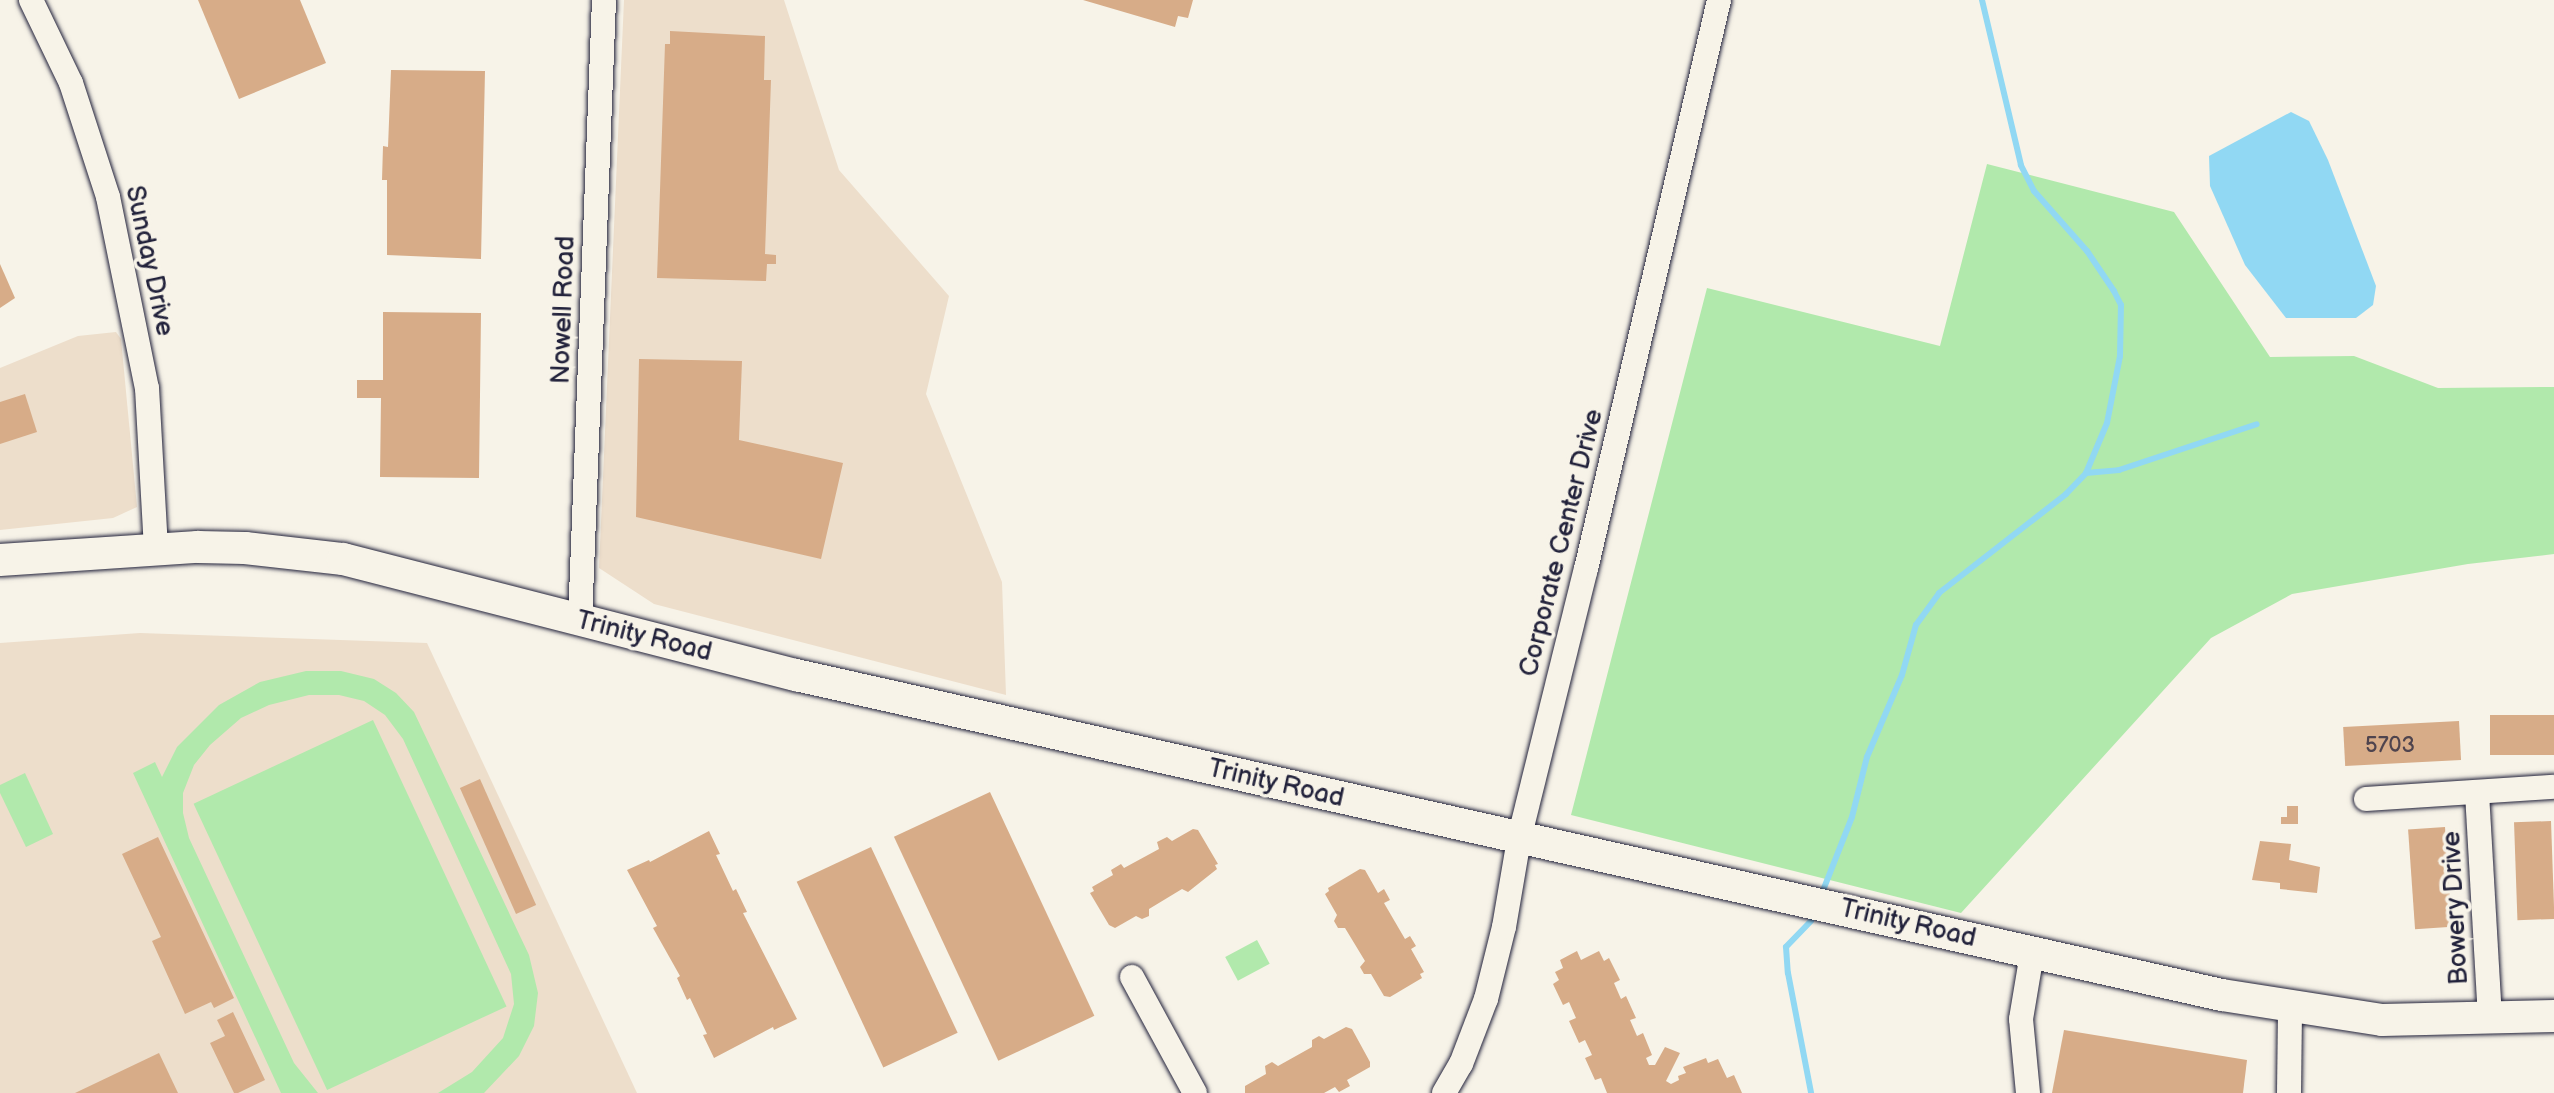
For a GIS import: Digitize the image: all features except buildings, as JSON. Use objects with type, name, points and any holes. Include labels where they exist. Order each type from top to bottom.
[{"type":"main road","name":"Trinity Road","points":[[0,560],[156,548],[245,548],[343,559],[580,622],[811,678],[1519,839],[2290,1007],[2382,1020],[2554,1016]]},
{"type":"street","name":"Sunday Drive","points":[[31,0],[71,83],[112,212],[147,388],[156,548]]},
{"type":"street","name":"Nowell Road","points":[[580,622],[604,0]]},
{"type":"street","name":"Corporate Center Drive","points":[[1444,1093],[1461,1064],[1486,999],[1504,927],[1519,839],[1586,569],[1719,0]]},
{"type":"street","points":[[2366,799],[2554,787]]},
{"type":"street","name":"Bowery Drive","points":[[2477,793],[2490,1019]]},
{"type":"street","points":[[2028,1093],[2021,1019],[2032,953]]},
{"type":"street","points":[[1132,977],[1195,1093]]},
{"type":"street","points":[[2289,1093],[2290,1007]]},
{"type":"shaded area","points":[[624,0],[784,0],[839,170],[949,296],[926,394],[1002,582],[1006,695],[654,604],[599,568]]},
{"type":"shaded area","points":[[116,332],[121,339],[137,507],[113,518],[0,530],[0,368],[78,336]]},
{"type":"shaded area","points":[[140,633],[427,643],[637,1093],[0,1093],[0,643]]},
{"type":"green space","points":[[1987,164],[2174,212],[2270,357],[2354,356],[2438,388],[2554,387],[2554,554],[2468,564],[2292,594],[2211,638],[1961,913],[1571,815],[1707,288],[1940,346]]},
{"type":"green space","points":[[306,671],[341,671],[374,679],[396,693],[414,712],[529,955],[538,993],[534,1026],[519,1056],[484,1093],[438,1093],[472,1072],[503,1038],[514,1004],[511,974],[403,739],[385,715],[364,701],[339,695],[309,695],[269,705],[241,718],[210,745],[194,765],[183,793],[183,813],[189,838],[294,1063],[318,1093],[281,1093],[133,773],[155,762],[162,777],[177,747],[219,705],[260,682]]},
{"type":"green space","points":[[373,720],[507,1006],[327,1090],[194,804]]},
{"type":"green space","points":[[25,773],[53,834],[26,847],[0,793],[0,785]]},
{"type":"green space","points":[[1257,940],[1270,964],[1238,981],[1225,957]]},
{"type":"water","points":[[2291,112],[2309,121],[2328,160],[2376,286],[2373,305],[2356,318],[2286,318],[2245,265],[2210,186],[2209,156]]},
{"type":"waterway","points":[[1824,888],[1852,817],[1867,757],[1902,675],[1916,625],[1939,593],[2066,494],[2086,473],[2107,423],[2120,356],[2121,305],[2114,291],[2087,251],[2034,191],[2021,165],[1982,0]]},
{"type":"waterway","points":[[2086,473],[2119,470],[2257,424]]},
{"type":"waterway","points":[[1811,921],[1786,947],[1788,973],[1811,1093]]}]
